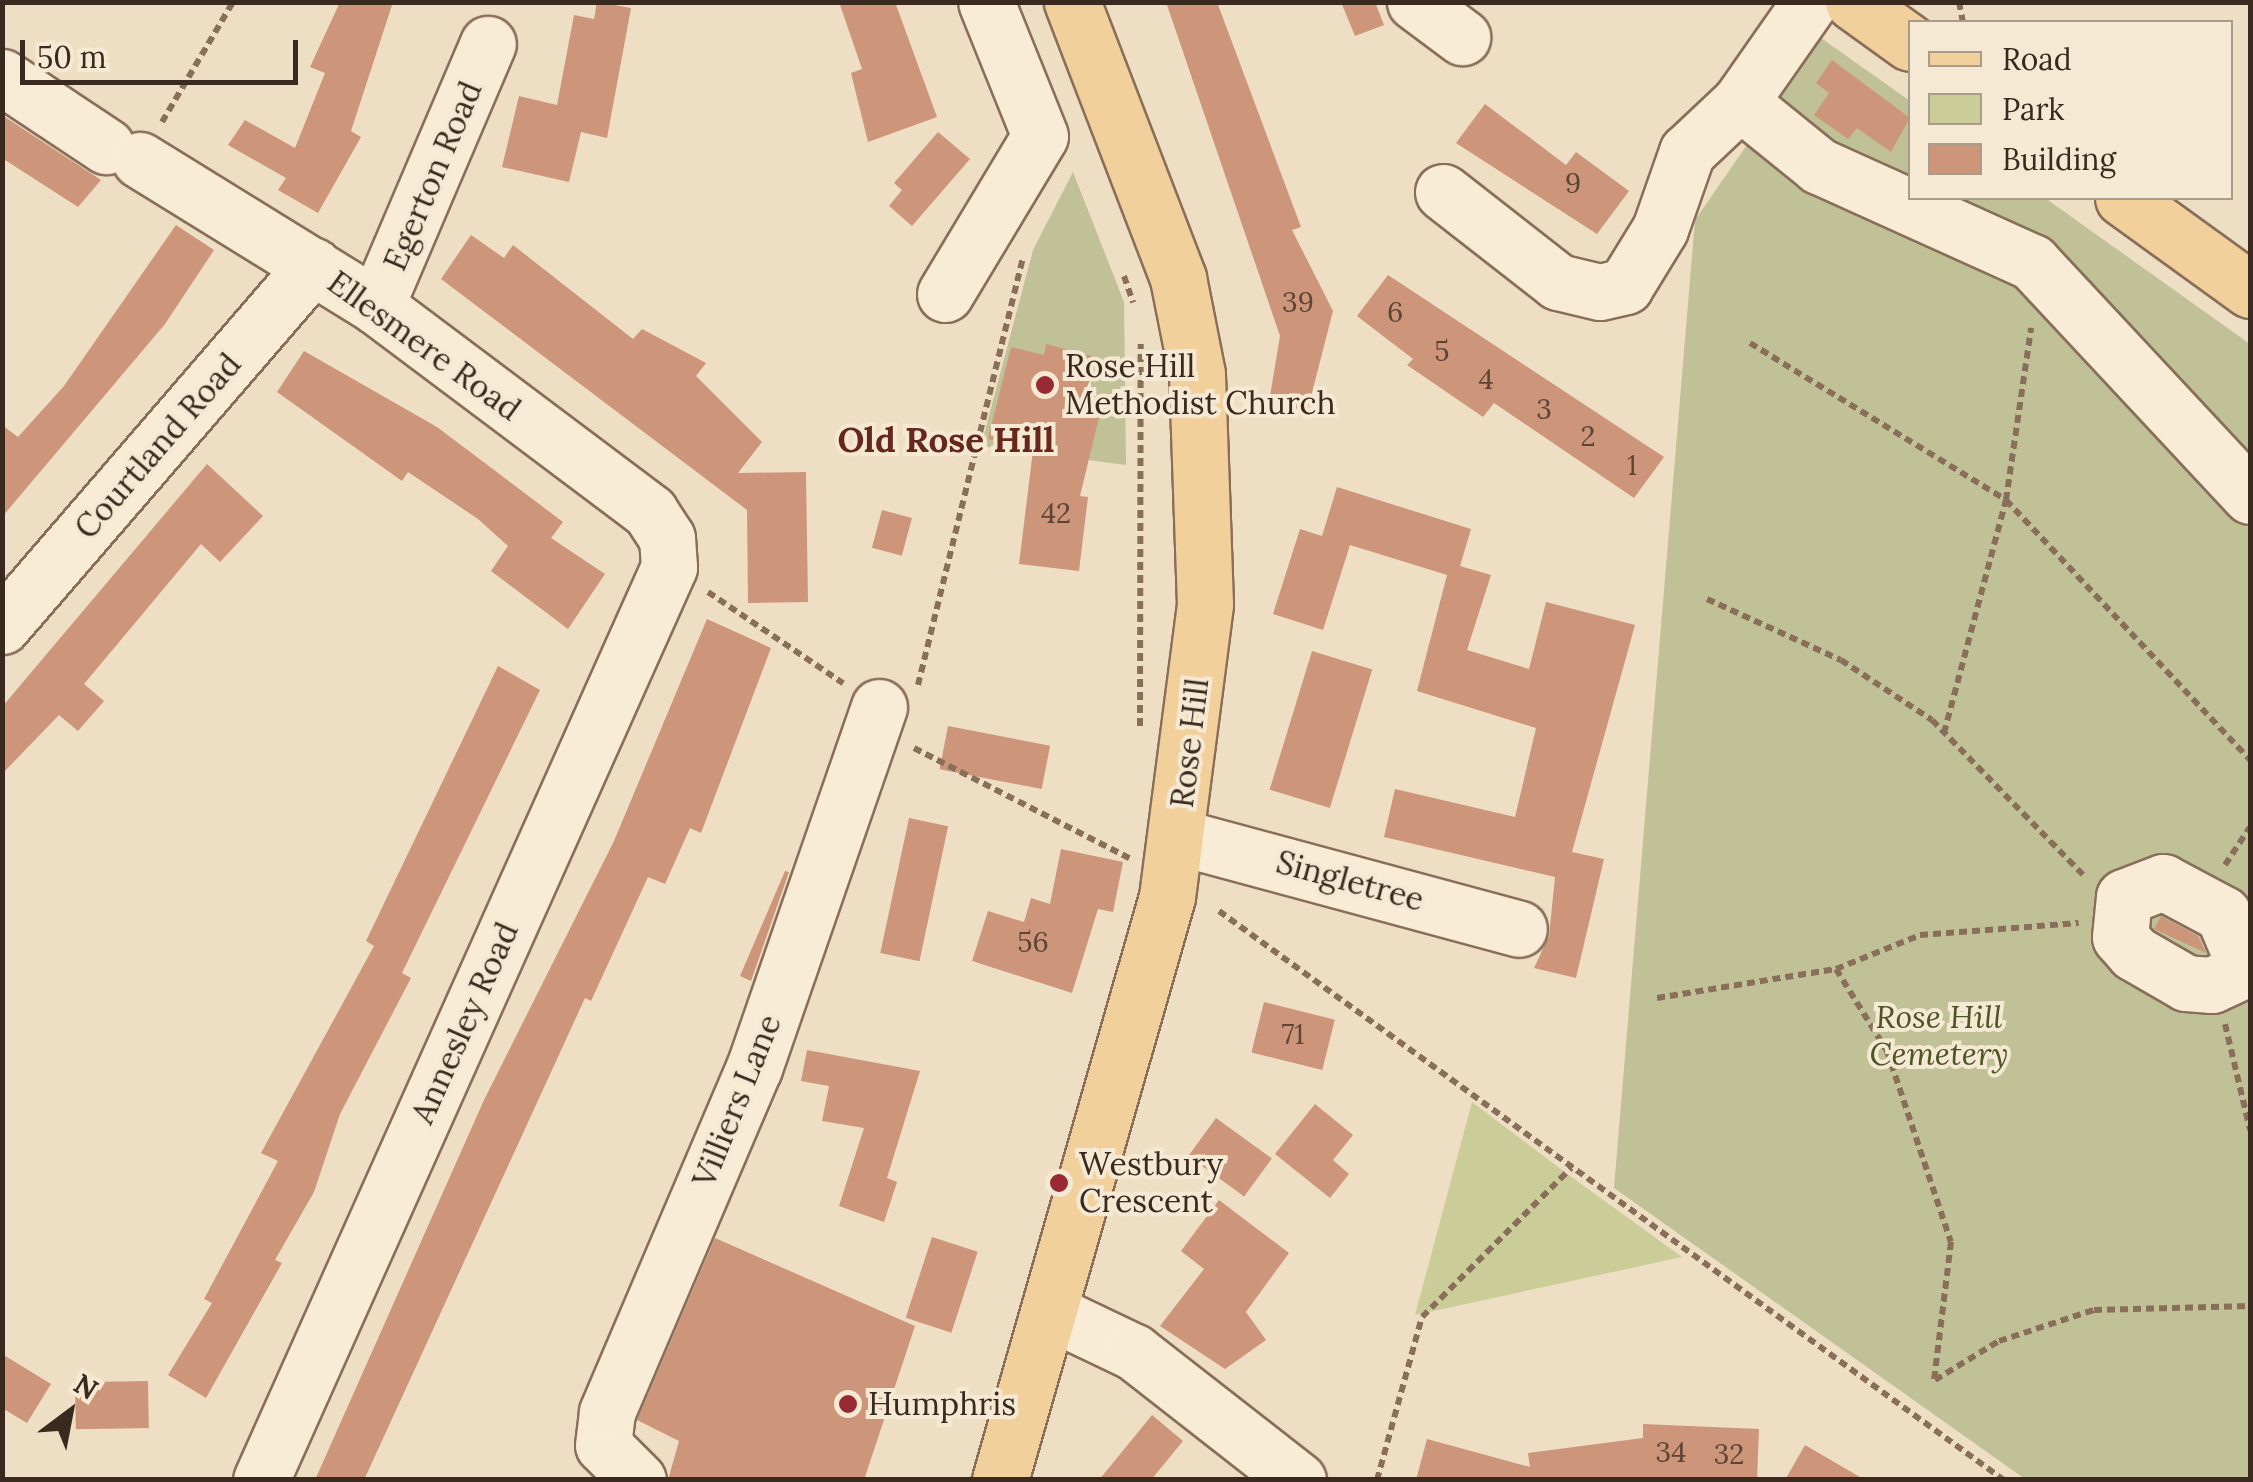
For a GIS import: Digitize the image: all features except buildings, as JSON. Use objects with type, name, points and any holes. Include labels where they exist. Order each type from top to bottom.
[{"type":"main road","name":"Rose Hill","points":[[1000,1480],[1112,1111],[1150,847],[1206,604],[1197,374],[1178,278],[1072,2]]},
{"type":"main road","points":[[1853,2],[1908,43]]},
{"type":"main road","points":[[2126,200],[2250,290]]},
{"type":"street","points":[[1415,2],[1462,36]]},
{"type":"street","points":[[1443,192],[1558,282],[1600,292],[1626,286],[1660,230],[1687,152],[1740,102],[1810,2]]},
{"type":"street","points":[[945,294],[1040,136],[993,5]]},
{"type":"street","name":"Egerton Road","points":[[376,306],[496,42]]},
{"type":"street","name":"Ellesmere Road","points":[[2,77],[376,306],[650,512],[667,538],[669,567]]},
{"type":"street","points":[[1740,102],[1820,166],[2032,262],[2250,496]]},
{"type":"street","name":"Courtland Road","points":[[2,626],[313,266]]},
{"type":"street","name":"Annesley Road","points":[[261,1480],[669,567]]},
{"type":"street","name":"Villiers Lane","points":[[609,1468],[607,1412],[754,1068],[897,700]]},
{"type":"street","name":"Singletree","points":[[1150,847],[1519,929]]},
{"type":"street","points":[[2140,885],[2193,893],[2223,914],[2236,976],[2186,984],[2134,953],[2120,937],[2119,912],[2140,885]]},
{"type":"street","points":[[1050,1312],[1134,1352],[1298,1480]]},
{"type":"path","points":[[122,153],[233,2]]},
{"type":"path","points":[[897,700],[1028,240]]},
{"type":"path","points":[[1944,733],[2006,500],[2032,262]]},
{"type":"path","points":[[1120,266],[1136,318]]},
{"type":"path","points":[[1139,334],[1141,731]]},
{"type":"path","points":[[1750,343],[2006,500],[2250,760]]},
{"type":"path","points":[[669,567],[897,700],[926,758],[1150,847],[1130,877]]},
{"type":"path","points":[[1657,998],[1836,969],[1920,935],[2098,923],[2119,912],[1944,733],[1841,660],[1707,600]]},
{"type":"path","points":[[1219,912],[2004,1480]]},
{"type":"path","points":[[1836,969],[1887,1051],[1951,1242],[1934,1380],[1999,1341],[2094,1310],[2250,1306]]},
{"type":"path","points":[[2236,976],[2250,1130]]},
{"type":"path","points":[[1377,1480],[1422,1317],[1571,1168]]},
{"type":"green space","name":"Rose Hill Cemetery","points":[[1821,38],[1908,100],[1908,200],[2048,200],[2250,344],[2250,1479],[2025,1479],[1614,1188],[1695,220]]},
{"type":"green space","points":[[1073,172],[1124,302],[1126,465],[981,446],[1033,250]]},
{"type":"green space","points":[[1472,1102],[1566,1173],[1682,1257],[1415,1315]]},
{"type":"place","name":"Rose Hill Methodist Church","points":[[1045,385]]},
{"type":"place","name":"Westbury Crescent","points":[[1059,1183]]},
{"type":"place","name":"Humphris","points":[[848,1404]]},
{"type":"district","name":"Old Rose Hill","points":[[946,440]]}]
